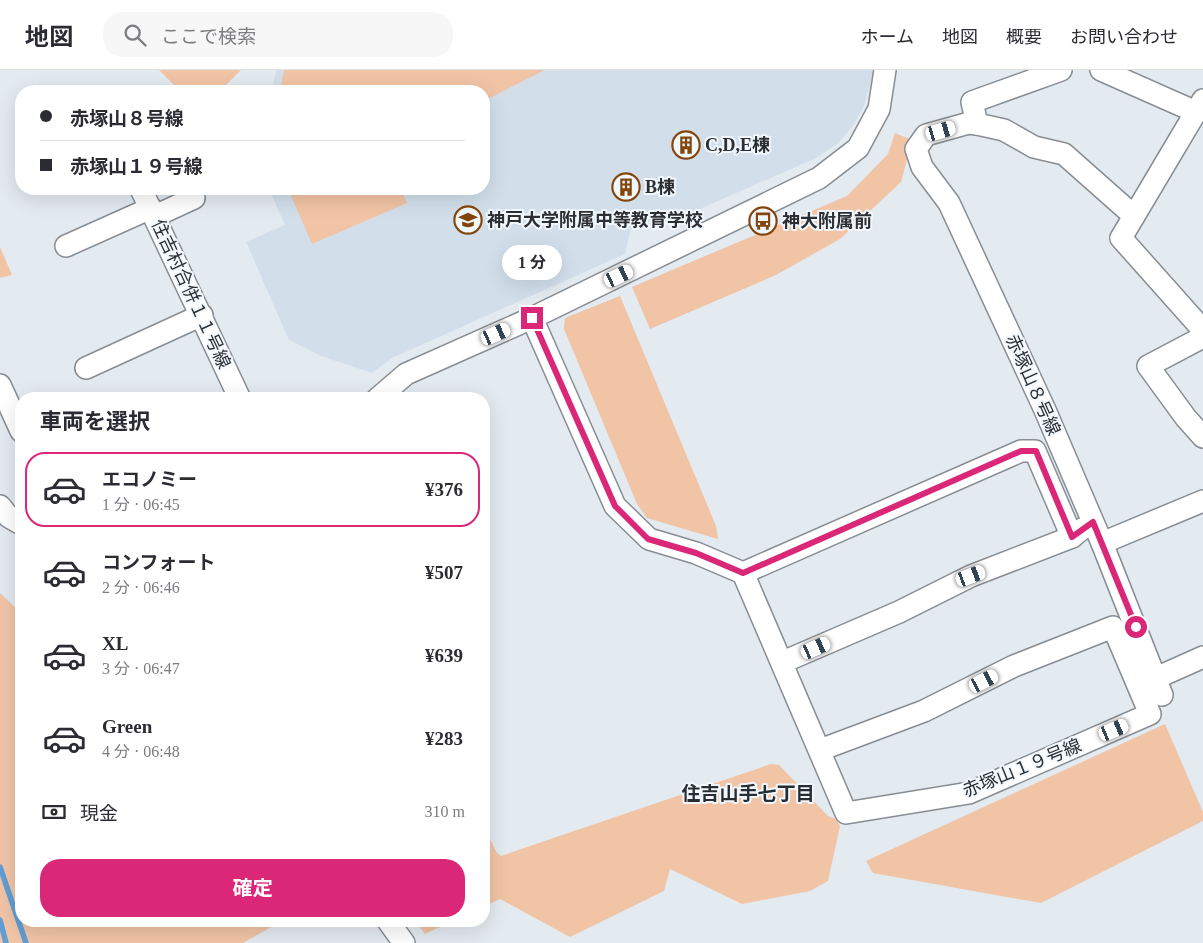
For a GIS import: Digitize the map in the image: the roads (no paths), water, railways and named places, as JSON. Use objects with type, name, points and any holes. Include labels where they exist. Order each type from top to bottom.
[{"type":"street","points":[[385,392],[406,374],[532,318],[819,178],[858,148],[879,109],[885,70]]},
{"type":"street","points":[[1061,70],[972,102],[977,124],[1004,130],[1034,147],[1064,154],[1134,216]]},
{"type":"street","points":[[1102,70],[1199,106],[1121,238],[1203,330]]},
{"type":"street","name":"赤塚山８号線","points":[[977,124],[969,123],[926,135],[916,149],[922,167],[949,203],[1045,410],[1102,543],[1159,686],[1203,657]]},
{"type":"street","name":"住吉村合併１１号線","points":[[145,195],[237,392]]},
{"type":"street","points":[[66,246],[194,198]]},
{"type":"street","points":[[86,368],[202,315]]},
{"type":"street","points":[[532,318],[615,506],[648,539],[696,553],[743,573],[1021,451],[1036,451],[1072,537]]},
{"type":"street","points":[[1203,337],[1148,366],[1186,418],[1203,437]]},
{"type":"street","points":[[0,385],[15,418]]},
{"type":"street","points":[[1102,543],[1203,501]]},
{"type":"street","points":[[783,662],[899,612],[971,576],[1072,537],[1093,522]]},
{"type":"street","name":"赤塚山１９号線","points":[[743,573],[783,662],[846,813],[969,793],[1150,714],[1113,627],[1014,666],[924,711],[820,750]]},
{"type":"street","points":[[392,927],[404,943]]},
{"type":"waterway","points":[[0,867],[15,911]]},
{"type":"waterway","points":[[0,920],[6,943]]},
{"type":"waterway","points":[[21,927],[26,943]]},
{"type":"place","name":"C,D,E棟","points":[[686,145]]},
{"type":"place","name":"B棟","points":[[626,187]]},
{"type":"place","name":"神戸大学附属中等教育学校","points":[[468,220]]},
{"type":"place","name":"神大附属前","points":[[763,221]]},
{"type":"district","name":"住吉山手七丁目","points":[[748,793]]}]
